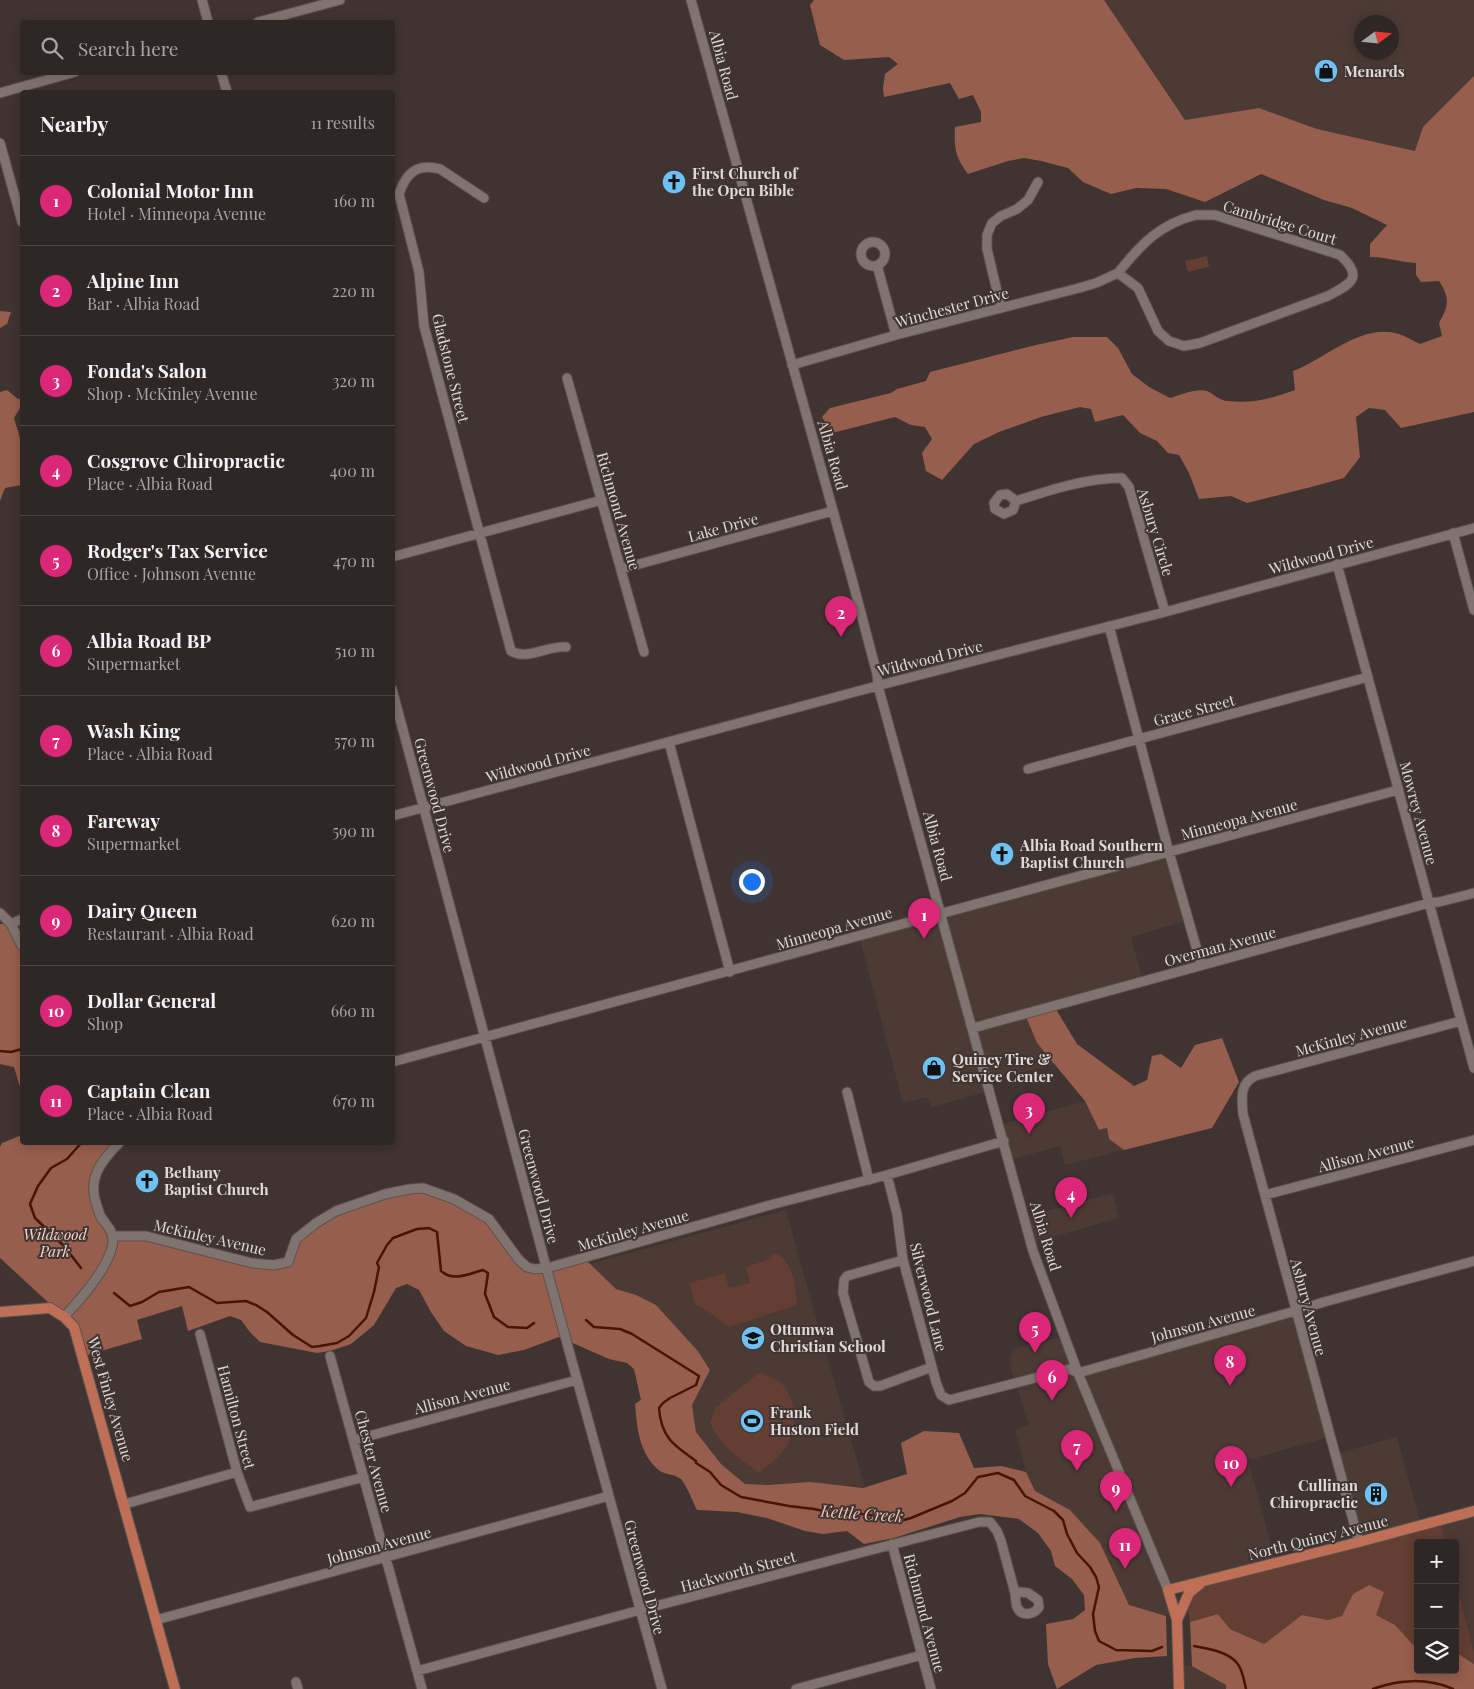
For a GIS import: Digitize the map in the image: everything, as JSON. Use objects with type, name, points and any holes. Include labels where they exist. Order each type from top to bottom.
[{"type":"main road","points":[[0,1312],[50,1308],[64,1317]]},
{"type":"main road","name":"West Finley Avenue","points":[[64,1317],[74,1327],[79,1340],[175,1689]]},
{"type":"main road","name":"North Quincy Avenue","points":[[1168,1590],[1474,1511]]},
{"type":"main road","points":[[1177,1620],[1189,1593],[1204,1581]]},
{"type":"main road","name":"Albia Road","points":[[1168,1590],[1177,1620],[1179,1689]]},
{"type":"street","points":[[202,0],[207,20]]},
{"type":"street","points":[[265,20],[340,0]]},
{"type":"street","name":"Albia Road","points":[[691,0],[833,511],[877,674],[878,686],[1034,1250],[1078,1373],[1168,1590]]},
{"type":"street","points":[[0,93],[64,75]]},
{"type":"street","points":[[222,75],[226,90]]},
{"type":"street","points":[[0,143],[20,215]]},
{"type":"street","name":"Gladstone Street","points":[[484,198],[440,169],[432,167],[422,167],[411,173],[403,182],[399,194],[419,272],[424,326],[512,651],[521,656],[556,646],[566,647]]},
{"type":"street","points":[[1002,308],[987,249],[987,235],[992,223],[1001,216],[1017,209],[1028,200],[1038,182]]},
{"type":"street","name":"Cambridge Court","points":[[1196,215],[1215,215],[1340,255],[1350,264],[1353,272],[1352,280],[1347,286],[1328,296],[1200,343],[1184,346],[1169,340],[1158,331],[1138,288],[1118,273],[1130,257],[1161,229],[1178,220],[1196,215]]},
{"type":"street","points":[[877,265],[896,335]]},
{"type":"street","name":"Winchester Drive","points":[[792,365],[896,335],[1096,283],[1118,273]]},
{"type":"street","name":"Richmond Avenue","points":[[567,378],[644,652]]},
{"type":"street","name":"Asbury Circle","points":[[1016,500],[1091,480],[1122,478],[1129,487],[1165,612]]},
{"type":"street","points":[[395,556],[602,500]]},
{"type":"street","name":"Lake Drive","points":[[621,569],[833,511]]},
{"type":"street","name":"Wildwood Drive","points":[[395,815],[878,686],[1165,612],[1474,528]]},
{"type":"street","points":[[1453,533],[1474,610]]},
{"type":"street","name":"Mowrey Avenue","points":[[1337,564],[1474,1068]]},
{"type":"street","points":[[1109,626],[1201,964]]},
{"type":"street","name":"Grace Street","points":[[1028,769],[1368,677]]},
{"type":"street","name":"Greenwood Drive","points":[[395,700],[577,1380],[662,1689]]},
{"type":"street","points":[[669,742],[730,972]]},
{"type":"street","name":"Minneopa Avenue","points":[[395,1061],[1398,790]]},
{"type":"street","name":"Overman Avenue","points":[[973,1028],[1201,964],[1474,892]]},
{"type":"street","points":[[0,913],[11,924],[20,942]]},
{"type":"street","points":[[11,924],[20,920]]},
{"type":"street","name":"McKinley Avenue","points":[[1249,1079],[1261,1074],[1461,1021]]},
{"type":"street","name":"Asbury Avenue","points":[[1249,1079],[1242,1088],[1243,1114],[1359,1542]]},
{"type":"street","points":[[847,1092],[869,1180]]},
{"type":"street","name":"Allison Avenue","points":[[1265,1195],[1474,1140]]},
{"type":"street","name":"McKinley Avenue","points":[[113,1236],[146,1236],[252,1263],[274,1266],[288,1262],[296,1239],[316,1223],[336,1211],[384,1194],[410,1188],[424,1188],[454,1199],[489,1219],[527,1267],[535,1269],[547,1268],[1004,1141]]},
{"type":"street","points":[[64,1317],[94,1282],[113,1242],[110,1229],[98,1212],[93,1189],[100,1166],[117,1145]]},
{"type":"street","name":"Silverwood Lane","points":[[887,1175],[898,1220],[903,1260],[941,1396]]},
{"type":"street","points":[[903,1260],[847,1276],[844,1280],[843,1293],[869,1382],[874,1386],[880,1386],[932,1367]]},
{"type":"street","name":"Johnson Avenue","points":[[941,1396],[949,1400],[1070,1369],[1078,1373],[1474,1261]]},
{"type":"street","name":"Hamilton Street","points":[[200,1334],[237,1472],[250,1507],[364,1477]]},
{"type":"street","name":"Chester Avenue","points":[[330,1356],[422,1689]]},
{"type":"street","name":"Allison Avenue","points":[[354,1440],[577,1380]]},
{"type":"street","points":[[124,1504],[237,1472]]},
{"type":"street","name":"Johnson Avenue","points":[[156,1620],[609,1496]]},
{"type":"street","name":"Hackworth Street","points":[[417,1671],[640,1610],[979,1522],[990,1522],[997,1531],[1015,1593]]},
{"type":"street","name":"Richmond Avenue","points":[[892,1544],[931,1689]]},
{"type":"street","points":[[796,1689],[922,1655]]},
{"type":"shaded area","points":[[1104,0],[1474,0],[1474,76],[1424,127],[1416,151],[1317,129],[1259,108],[1185,120]]},
{"type":"shaded area","points":[[1207,256],[1209,267],[1188,272],[1185,261]]},
{"type":"shaded area","points":[[1169,852],[1188,920],[1131,937],[1143,981],[1058,1003],[1037,1043],[1055,1064],[988,1082],[990,1091],[931,1107],[927,1097],[903,1103],[859,936]]},
{"type":"shaded area","points":[[1085,1101],[1099,1130],[1108,1128],[1109,1139],[1124,1150],[1065,1165],[1060,1146],[1009,1160],[1000,1125]]},
{"type":"shaded area","points":[[1113,1193],[1119,1218],[1032,1243],[1025,1217]]},
{"type":"shaded area","name":"Ottumwa Christian School","points":[[786,1210],[865,1487],[745,1484],[721,1464],[696,1432],[692,1405],[710,1370],[697,1350],[656,1305],[616,1289],[589,1264]]},
{"type":"shaded area","points":[[776,1253],[787,1263],[793,1276],[797,1305],[729,1327],[695,1304],[689,1283],[725,1273],[729,1288],[750,1283],[746,1267],[772,1258],[771,1255]]},
{"type":"shaded area","points":[[1295,1313],[1333,1436],[1248,1460],[1276,1563],[1169,1590],[1174,1611],[1166,1616],[1129,1605],[1100,1543],[1070,1510],[1035,1491],[1026,1472],[1015,1430],[1029,1425],[1011,1369],[1010,1358],[1013,1349],[1064,1336],[1078,1372]]},
{"type":"shaded area","name":"Frank Huston Field","points":[[760,1372],[782,1384],[789,1393],[794,1409],[794,1426],[785,1449],[759,1473],[719,1439],[710,1423],[715,1408]]},
{"type":"shaded area","points":[[1397,1437],[1421,1525],[1359,1542],[1335,1454]]},
{"type":"shaded area","points":[[1474,1511],[1474,1652],[1459,1594],[1459,1539],[1445,1539],[1440,1520]]},
{"type":"shaded area","points":[[1440,1520],[1445,1539],[1414,1539],[1414,1646],[1395,1625],[1375,1615],[1353,1594],[1342,1616],[1328,1620],[1302,1615],[1264,1644],[1230,1629],[1218,1614],[1190,1622],[1187,1603],[1204,1581]]},
{"type":"shaded area","points":[[1459,1594],[1474,1652],[1474,1664],[1459,1655]]},
{"type":"shaded area","points":[[1179,1665],[1192,1666],[1226,1685],[1226,1689],[1179,1689]]},
{"type":"green space","points":[[814,0],[1104,0],[1185,120],[1259,108],[1317,129],[1415,151],[1423,127],[1474,76],[1474,412],[1401,428],[1385,410],[1369,408],[1356,417],[1360,457],[1344,478],[1247,503],[1231,496],[1199,499],[1189,473],[1179,455],[1168,453],[1157,441],[1140,433],[1123,415],[1095,422],[1091,409],[1080,407],[1041,417],[999,432],[974,444],[942,480],[926,471],[922,453],[932,439],[925,427],[911,425],[895,417],[832,433],[822,417],[830,408],[891,393],[897,389],[926,381],[930,372],[1073,337],[1107,337],[1118,348],[1132,374],[1149,387],[1170,398],[1188,392],[1203,390],[1225,401],[1246,402],[1262,400],[1295,390],[1293,371],[1358,337],[1371,333],[1385,332],[1402,335],[1420,344],[1442,336],[1439,323],[1445,312],[1447,302],[1445,292],[1439,281],[1421,282],[1416,275],[1416,263],[1370,257],[1370,244],[1387,225],[1352,208],[1324,200],[1261,174],[1205,202],[1166,189],[1136,188],[1111,194],[1083,182],[1068,168],[1024,158],[1008,161],[968,174],[956,152],[955,127],[981,122],[981,112],[973,95],[959,99],[950,83],[884,97],[885,74],[898,64],[889,57],[844,60],[820,45],[810,5]]},
{"type":"green space","points":[[0,311],[11,312],[7,324],[0,328]]},
{"type":"green space","points":[[7,390],[18,399],[20,398],[20,408],[14,418],[20,438],[20,485],[5,488],[0,501],[0,392]]},
{"type":"green space","points":[[0,924],[11,924],[20,942],[20,1086],[14,1067],[0,1064]]},
{"type":"green space","points":[[1054,1006],[1077,1044],[1134,1086],[1147,1080],[1152,1056],[1161,1054],[1181,1068],[1195,1045],[1222,1038],[1239,1082],[1212,1128],[1124,1150],[1109,1139],[1107,1128],[1099,1130],[1085,1101],[1037,1043],[1025,1014]]},
{"type":"green space","name":"Wildwood Park","points":[[20,1136],[20,1145],[118,1145],[109,1153],[93,1189],[113,1233],[252,1263],[288,1262],[296,1239],[336,1211],[423,1188],[489,1219],[527,1267],[584,1258],[616,1289],[636,1295],[656,1305],[697,1350],[710,1370],[692,1405],[696,1432],[721,1464],[745,1484],[768,1485],[810,1482],[863,1488],[907,1474],[901,1443],[924,1431],[959,1433],[974,1468],[1001,1466],[1026,1472],[1035,1491],[1070,1510],[1100,1543],[1129,1605],[1166,1616],[1167,1656],[1135,1658],[1096,1665],[1057,1689],[1048,1664],[1046,1624],[1073,1619],[1085,1610],[1084,1595],[1072,1579],[1055,1566],[1051,1551],[1038,1533],[1019,1519],[980,1514],[960,1517],[894,1538],[864,1544],[847,1531],[823,1534],[805,1531],[767,1518],[737,1512],[697,1510],[681,1479],[660,1471],[643,1449],[638,1431],[635,1404],[641,1400],[634,1369],[627,1363],[609,1359],[559,1337],[524,1350],[498,1355],[466,1346],[444,1331],[419,1290],[407,1284],[396,1288],[374,1325],[351,1344],[330,1351],[317,1353],[260,1342],[241,1320],[230,1316],[188,1331],[182,1306],[137,1320],[142,1339],[84,1356],[64,1317],[0,1258],[0,1147],[2,1143]]},
{"type":"green space","points":[[1369,1585],[1384,1592],[1376,1615],[1395,1625],[1414,1646],[1414,1674],[1459,1674],[1459,1655],[1474,1664],[1474,1689],[1226,1689],[1226,1685],[1192,1666],[1190,1622],[1218,1614],[1230,1629],[1264,1644],[1302,1615],[1328,1620],[1342,1616],[1353,1594]]},
{"type":"waterway","name":"Kettle Creek","points":[[0,1051],[11,1052],[20,1050]]},
{"type":"waterway","name":"Kettle Creek","points":[[79,1145],[67,1159],[51,1168],[38,1186],[30,1204],[35,1218],[64,1246],[81,1268]]},
{"type":"waterway","name":"Kettle Creek","points":[[114,1293],[130,1306],[142,1302],[159,1292],[189,1287],[217,1303],[246,1301],[256,1305],[293,1335],[312,1347],[337,1343],[349,1336],[366,1318],[374,1292],[379,1267],[377,1263],[387,1245],[393,1238],[417,1229],[429,1228],[437,1232],[441,1271],[456,1277],[483,1270],[488,1273],[485,1294],[494,1317],[508,1327],[527,1328],[534,1323]]},
{"type":"waterway","name":"Kettle Creek","points":[[586,1320],[594,1327],[620,1329],[632,1334],[699,1376],[696,1385],[670,1398],[659,1408],[662,1426],[675,1445],[710,1472],[721,1485],[741,1497],[837,1514],[862,1514],[904,1520],[952,1501],[965,1493],[978,1477],[998,1473],[1014,1480],[1025,1496],[1054,1511],[1063,1520],[1067,1534],[1077,1553],[1090,1567],[1099,1587],[1093,1614],[1095,1631],[1099,1641],[1116,1650],[1152,1651],[1162,1647]]},
{"type":"waterway","name":"Kettle Creek","points":[[1194,1646],[1217,1651],[1233,1659],[1241,1669],[1246,1689]]},
{"type":"waterway","name":"Kettle Creek","points":[[1373,1689],[1393,1683],[1413,1681],[1434,1683],[1453,1689]]},
{"type":"place","name":"Menards","points":[[1326,71]]},
{"type":"place","name":"First Church of the Open Bible","points":[[674,182]]},
{"type":"place","name":"Alpine Inn","points":[[841,637]]},
{"type":"place","name":"Albia Road Southern Baptist Church","points":[[1002,854]]},
{"type":"place","name":"Colonial Motor Inn","points":[[924,939]]},
{"type":"place","name":"Quincy Tire & Service Center","points":[[934,1068]]},
{"type":"place","name":"Fonda's Salon","points":[[1029,1134]]},
{"type":"place","name":"Bethany Baptist Church","points":[[147,1181]]},
{"type":"place","name":"Cosgrove Chiropractic","points":[[1071,1218]]},
{"type":"place","name":"Ottumwa Christian School","points":[[753,1338]]},
{"type":"place","name":"Rodger's Tax Service","points":[[1035,1353]]},
{"type":"place","name":"Fareway","points":[[1230,1386]]},
{"type":"place","name":"Albia Road BP","points":[[1052,1401]]},
{"type":"place","name":"Frank Huston Field","points":[[752,1421]]},
{"type":"place","name":"Wash King","points":[[1077,1471]]},
{"type":"place","name":"Dollar General","points":[[1231,1487]]},
{"type":"place","name":"Cullinan Chiropractic","points":[[1376,1494]]},
{"type":"place","name":"Dairy Queen","points":[[1116,1512]]},
{"type":"place","name":"Captain Clean","points":[[1125,1569]]}]
